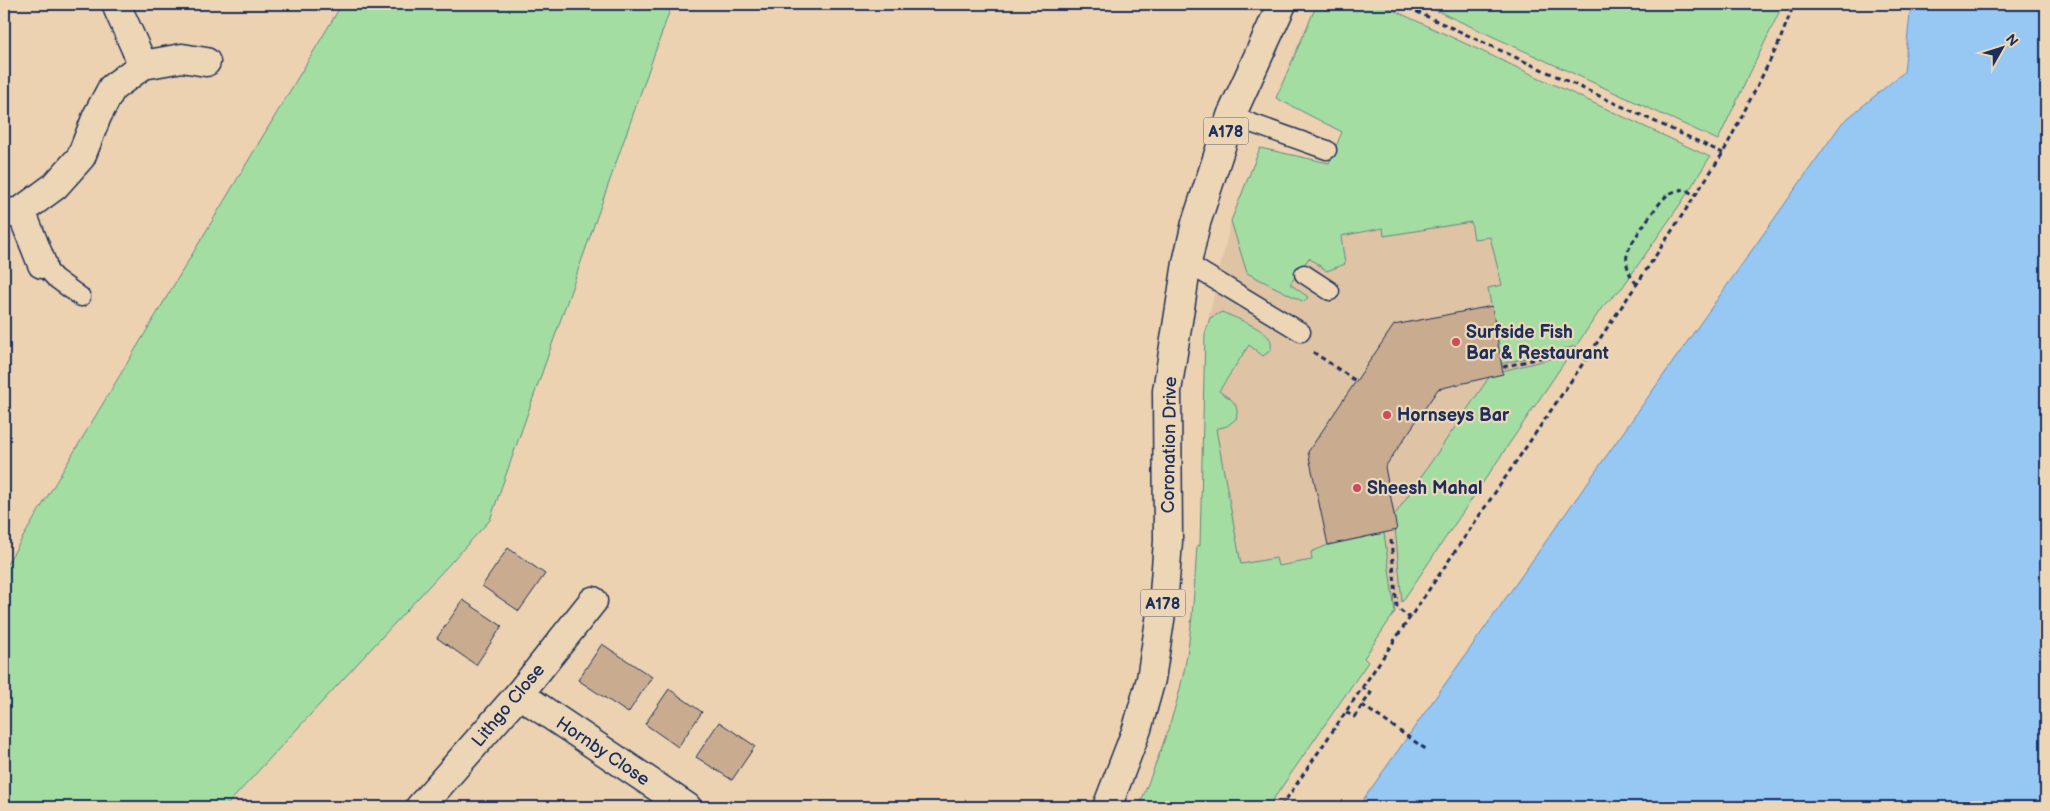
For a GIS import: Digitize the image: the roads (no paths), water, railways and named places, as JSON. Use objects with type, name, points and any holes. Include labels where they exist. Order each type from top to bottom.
[{"type":"street","name":"Coronation Drive","points":[[1107,807],[1137,729],[1148,687],[1164,594],[1168,541],[1167,391],[1187,264],[1196,223],[1231,116],[1282,4]]},
{"type":"street","points":[[118,9],[143,64]]},
{"type":"street","points":[[42,264],[12,213],[55,186],[81,157],[97,116],[112,88],[143,64],[182,58],[206,62]]},
{"type":"street","name":"Lithgo Close","points":[[420,807],[519,694],[593,600]]},
{"type":"street","name":"Hornby Close","points":[[519,694],[687,807]]},
{"type":"lane","points":[[1231,116],[1327,150]]},
{"type":"lane","points":[[42,264],[55,278],[81,297]]},
{"type":"lane","points":[[1187,264],[1301,332]]},
{"type":"lane","points":[[1304,274],[1330,291]]},
{"type":"water","points":[[1911,4],[2046,4],[2046,807],[1358,807],[1842,123],[1904,72]]},
{"type":"place","name":"Surfside Fish Bar & Restaurant","points":[[1456,342]]},
{"type":"place","name":"Hornseys Bar","points":[[1387,415]]},
{"type":"place","name":"Sheesh Mahal","points":[[1357,488]]}]
